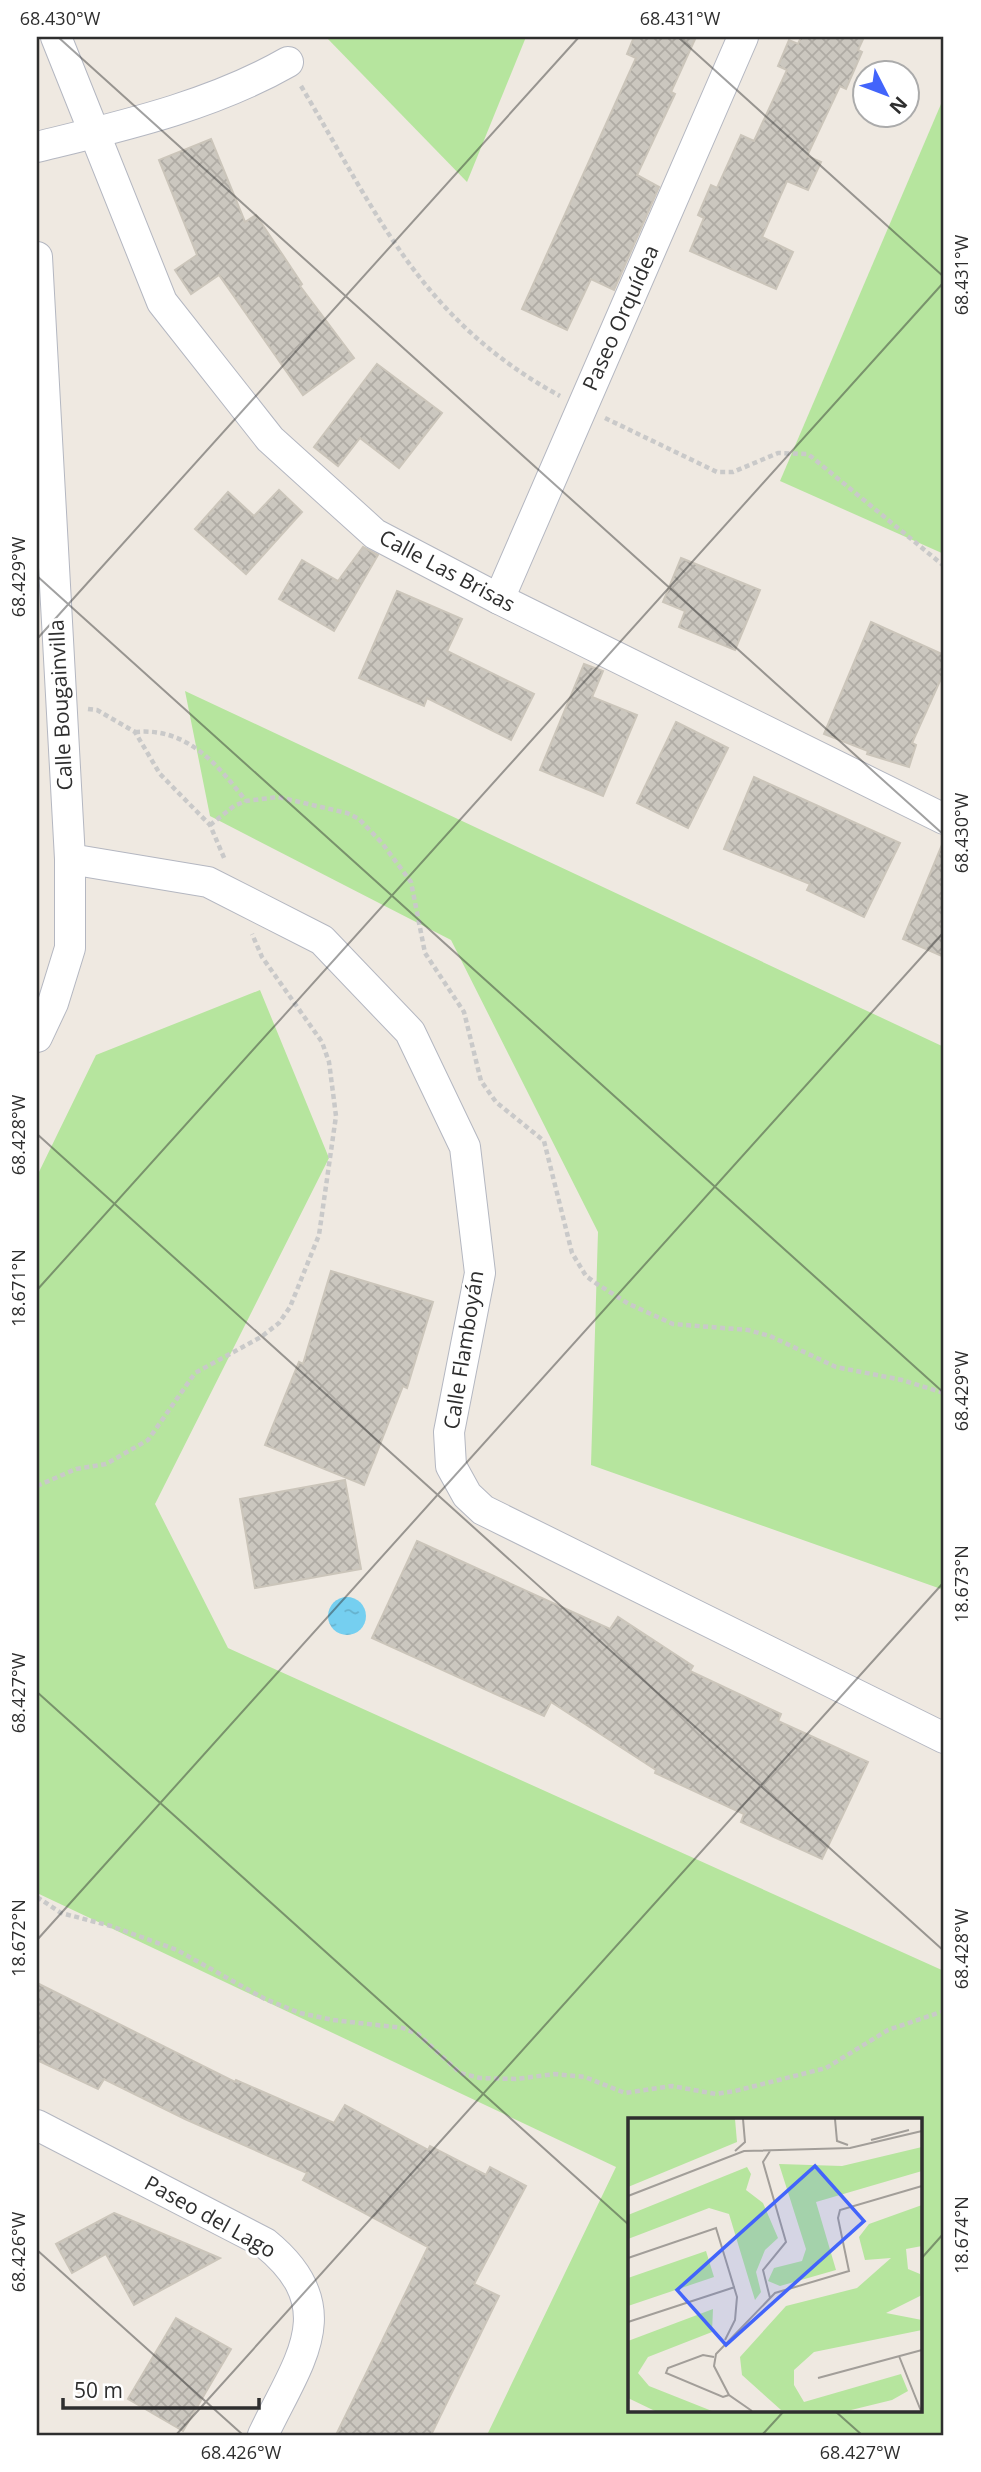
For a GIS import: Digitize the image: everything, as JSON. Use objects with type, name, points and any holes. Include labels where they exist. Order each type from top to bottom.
[{"type":"street","name":"Calle Las Brisas","points":[[56,37],[162,302],[270,439],[375,534],[499,599],[944,819]]},
{"type":"street","name":"Paseo Orquídea","points":[[499,599],[743,37]]},
{"type":"street","points":[[37,147],[215,98],[252,83],[288,62]]},
{"type":"street","name":"Calle Bougainvilla","points":[[37,257],[70,859]]},
{"type":"street","points":[[37,1037],[54,1003],[70,948],[70,859]]},
{"type":"street","name":"Calle Flamboyán","points":[[70,859],[208,882],[240,898],[322,940],[410,1032],[465,1147],[480,1273],[449,1432],[451,1466],[467,1495],[483,1510],[944,1738]]},
{"type":"street","name":"Paseo del Lago","points":[[37,2125],[265,2243],[286,2260],[301,2282],[310,2308],[310,2335],[263,2435]]},
{"type":"path","points":[[37,1486],[76,1469],[106,1464],[148,1440],[195,1373],[261,1337],[279,1323],[290,1307],[319,1235],[335,1116],[329,1062],[313,1028],[262,957],[210,825],[160,774],[135,732],[97,710],[61,705]]},
{"type":"path","points":[[135,732],[151,730],[174,734],[204,753],[222,770],[246,801]]},
{"type":"path","points":[[210,825],[246,801],[278,797],[347,813],[359,819],[401,866],[411,882],[425,953],[461,1006],[481,1082],[496,1102],[544,1141],[572,1252],[586,1276],[629,1304],[673,1324],[748,1330],[770,1336],[836,1367],[902,1380],[944,1393]]},
{"type":"path","points":[[37,1897],[61,1913],[111,1926],[177,1950],[265,1999],[300,2012],[333,2020],[403,2028],[418,2034],[460,2074],[480,2078],[516,2079],[555,2074],[585,2077],[625,2093],[672,2086],[716,2094],[826,2068],[888,2029],[944,2011]]},
{"type":"green space","points":[[326,37],[526,37],[467,182]]},
{"type":"green space","points":[[944,97],[944,554],[780,481]]},
{"type":"green space","points":[[185,691],[944,1047],[944,1590],[591,1465],[598,1232],[451,940],[210,816]]},
{"type":"green space","points":[[260,990],[329,1158],[155,1504],[228,1648],[944,1971],[944,2435],[487,2435],[616,2167],[37,1893],[37,1176],[96,1055]]},
{"type":"water","points":[[347,1597],[360,1603],[366,1616],[360,1629],[347,1635],[334,1629],[328,1616],[334,1603]]},
{"type":"building","points":[[634,37],[696,37],[671,92],[675,94],[637,175],[659,187],[614,290],[591,279],[567,330],[522,309],[636,58],[627,54]]},
{"type":"building","points":[[801,37],[864,37],[858,50],[862,52],[859,60],[852,60],[852,75],[846,89],[840,86],[807,156],[821,162],[808,190],[787,181],[762,237],[793,252],[776,289],[690,251],[704,218],[698,215],[711,185],[717,188],[741,135],[754,141],[787,70],[778,66],[789,40],[798,44]]},
{"type":"building","points":[[211,139],[245,222],[256,215],[302,284],[300,286],[354,358],[303,395],[219,275],[191,294],[175,270],[197,255],[159,160]]},
{"type":"building","points":[[377,364],[442,413],[399,468],[360,438],[338,466],[314,447]]},
{"type":"building","points":[[279,490],[302,512],[246,574],[195,529],[228,492],[254,516]]},
{"type":"building","points":[[363,547],[378,555],[334,631],[279,599],[302,560],[338,581]]},
{"type":"building","points":[[681,558],[760,590],[735,650],[679,627],[685,611],[663,602]]},
{"type":"building","points":[[397,591],[462,619],[447,651],[534,694],[511,740],[427,698],[424,706],[359,678]]},
{"type":"building","points":[[871,622],[944,655],[944,672],[912,743],[916,745],[909,767],[867,754],[868,751],[824,734]]},
{"type":"building","points":[[584,664],[603,671],[592,697],[637,715],[603,796],[540,770]]},
{"type":"building","points":[[676,722],[728,748],[688,828],[637,803]]},
{"type":"building","points":[[754,777],[900,843],[864,917],[807,890],[810,884],[724,849]]},
{"type":"building","points":[[944,840],[944,957],[903,939]]},
{"type":"building","points":[[331,1271],[433,1302],[407,1388],[403,1386],[364,1485],[265,1445],[299,1362],[303,1364]]},
{"type":"building","points":[[345,1480],[361,1569],[255,1588],[240,1499]]},
{"type":"building","points":[[417,1541],[610,1629],[618,1617],[693,1666],[690,1671],[781,1714],[778,1721],[868,1762],[822,1859],[741,1822],[744,1814],[655,1773],[656,1770],[551,1702],[544,1716],[372,1638]]},
{"type":"building","points":[[37,1983],[235,2082],[236,2080],[334,2123],[345,2105],[428,2150],[430,2146],[486,2175],[490,2167],[526,2186],[474,2284],[499,2296],[431,2435],[336,2435],[428,2247],[303,2180],[307,2173],[185,2119],[104,2079],[98,2089],[37,2060]]},
{"type":"building","points":[[114,2213],[220,2258],[134,2305],[106,2254],[72,2273],[56,2244]]},
{"type":"building","points":[[176,2318],[231,2349],[183,2431],[128,2399]]}]
